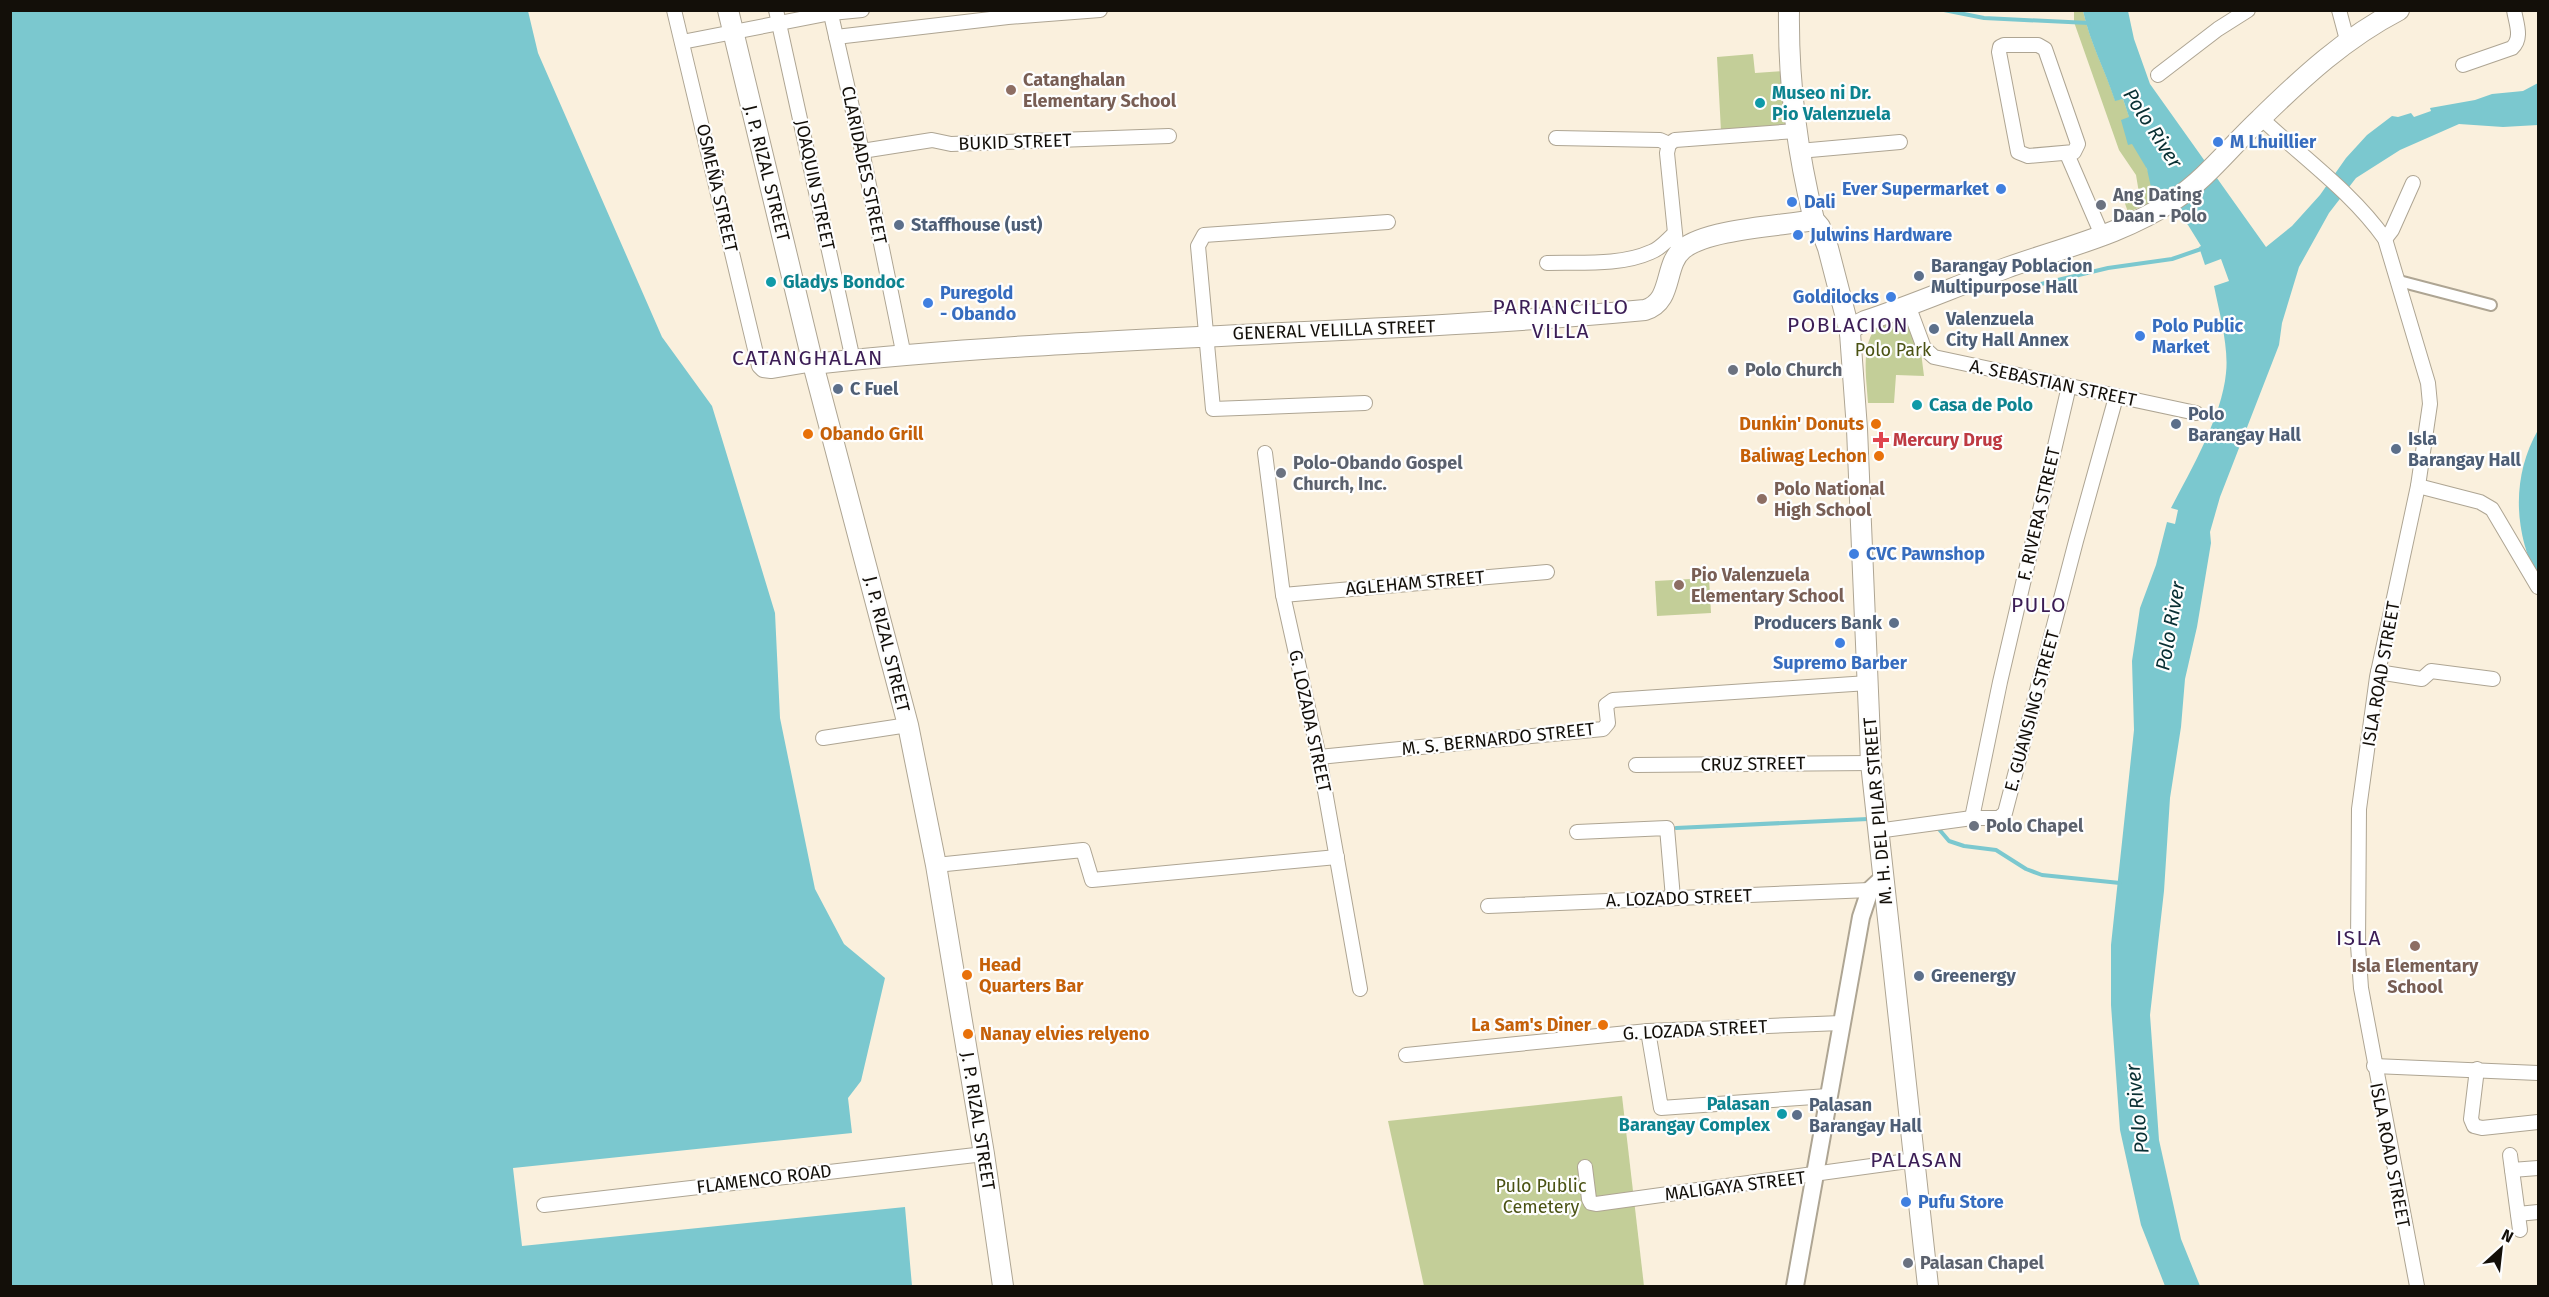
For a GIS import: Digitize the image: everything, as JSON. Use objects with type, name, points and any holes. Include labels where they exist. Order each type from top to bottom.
[{"type":"main road","name":"J. P. RIZAL STREET","points":[[728,10],[813,364],[908,725],[936,865],[984,1154],[1003,1287]]},
{"type":"main road","name":"M. H. DEL PILAR STREET","points":[[1789,10],[1789,48],[1799,151],[1815,220],[1828,248],[1850,333],[1871,763],[1877,831],[1876,884],[1915,1160],[1928,1287]]},
{"type":"main road","points":[[1850,333],[1858,324],[2102,235],[2147,216],[2175,200],[2210,171],[2324,58],[2347,40],[2399,10]]},
{"type":"main road","points":[[1676,243],[1686,246],[1705,237],[1815,220]]},
{"type":"main road","name":"GENERAL VELILLA STREET","points":[[813,364],[1208,335],[1521,322],[1645,310],[1658,302],[1665,291],[1676,243]]},
{"type":"street","name":"OSMEÑA STREET","points":[[674,10],[759,366],[763,370],[771,371],[813,364]]},
{"type":"street","points":[[682,42],[733,32],[778,17],[862,10]]},
{"type":"street","points":[[836,37],[1008,17],[1100,10]]},
{"type":"street","points":[[2158,75],[2218,29],[2248,10]]},
{"type":"street","points":[[2339,10],[2347,40]]},
{"type":"street","points":[[2463,65],[2512,48],[2517,44],[2519,38],[2514,10]]},
{"type":"street","name":"CLARIDADES STREET","points":[[830,12],[862,151],[904,356]]},
{"type":"street","name":"JOAQUIN STREET","points":[[778,17],[854,360]]},
{"type":"street","points":[[2038,45],[2045,49],[2078,144],[2074,152],[2067,154],[2028,156],[2018,152],[1999,52],[2001,46],[2038,45]]},
{"type":"street","name":"ISLA ROAD STREET","points":[[2261,118],[2388,235],[2429,392],[2429,423],[2418,486],[2378,672],[2359,809],[2359,968],[2374,1066],[2417,1287]]},
{"type":"street","points":[[1547,263],[1599,262],[1635,257],[1676,243],[1667,153],[1669,144],[1675,140],[1796,131]]},
{"type":"street","name":"BUKID STREET","points":[[862,151],[932,140],[951,144],[1169,136]]},
{"type":"street","points":[[1556,138],[1660,140],[1669,144]]},
{"type":"street","points":[[1799,151],[1900,142]]},
{"type":"street","points":[[2067,154],[2102,235]]},
{"type":"street","points":[[2388,235],[2413,183]]},
{"type":"street","points":[[1365,403],[1214,409],[1198,246],[1204,235],[1388,222]]},
{"type":"street","points":[[2399,281],[2491,304]]},
{"type":"street","name":"A. SEBASTIAN STREET","points":[[1908,305],[1924,348],[1930,355],[1939,359],[2196,413]]},
{"type":"street","name":"F. RIVERA STREET","points":[[1972,818],[2000,682],[2068,386]]},
{"type":"street","name":"E. GUANSING STREET","points":[[1972,818],[1995,819],[2002,816],[2006,810],[2116,396]]},
{"type":"street","name":"G. LOZADA STREET","points":[[1265,453],[1283,595],[1319,757],[1360,988]]},
{"type":"street","points":[[2418,486],[2480,502],[2492,509],[2538,587]]},
{"type":"street","name":"AGLEHAM STREET","points":[[1283,595],[1547,572]]},
{"type":"street","points":[[2378,672],[2422,679],[2431,671],[2493,679]]},
{"type":"street","name":"M. S. BERNARDO STREET","points":[[1319,757],[1603,729],[1608,723],[1606,705],[1613,699],[1868,683]]},
{"type":"street","points":[[823,738],[908,725]]},
{"type":"street","name":"CRUZ STREET","points":[[1636,765],[1871,763]]},
{"type":"street","points":[[1877,831],[1972,818]]},
{"type":"street","points":[[1577,832],[1667,828],[1673,898]]},
{"type":"street","points":[[936,865],[1083,850],[1092,880],[1337,856]]},
{"type":"street","points":[[1795,1287],[1861,916],[1876,884]]},
{"type":"street","name":"A. LOZADO STREET","points":[[1488,906],[1673,898],[1876,884]]},
{"type":"street","name":"G. LOZADA STREET","points":[[1406,1055],[1648,1031],[1841,1023]]},
{"type":"street","points":[[1648,1031],[1661,1108],[1828,1096]]},
{"type":"street","points":[[2374,1066],[2538,1072]]},
{"type":"street","points":[[2477,1069],[2471,1119],[2474,1126],[2482,1128],[2538,1122]]},
{"type":"street","name":"FLAMENCO ROAD","points":[[544,1205],[984,1154]]},
{"type":"street","points":[[2510,1155],[2520,1230]]},
{"type":"street","name":"MALIGAYA STREET","points":[[1585,1167],[1589,1199],[1591,1203],[1596,1204],[1915,1160]]},
{"type":"street","points":[[2512,1170],[2538,1168]]},
{"type":"street","points":[[2518,1214],[2538,1212]]},
{"type":"green space","points":[[2074,11],[2083,11],[2115,100],[2123,99],[2147,169],[2162,199],[2128,212],[2123,198],[2139,193],[2136,175],[2119,150],[2074,22]]},
{"type":"green space","name":"Museo ni Dr. Pio Valenzuela","points":[[1753,54],[1755,73],[1785,71],[1790,125],[1721,131],[1717,57]]},
{"type":"green space","name":"Polo Park","points":[[1907,314],[1921,352],[1924,376],[1896,375],[1894,403],[1868,403],[1866,359],[1870,337],[1884,322]]},
{"type":"green space","points":[[1709,578],[1711,613],[1657,616],[1655,581]]},
{"type":"green space","name":"Pulo Public Cemetery","points":[[1622,1096],[1644,1286],[1424,1286],[1388,1121]]},
{"type":"water","points":[[10,11],[528,11],[538,53],[662,337],[712,406],[775,613],[780,718],[815,889],[844,944],[885,978],[861,1081],[848,1098],[852,1133],[513,1168],[522,1246],[905,1207],[912,1286],[11,1286]]},
{"type":"water","name":"Polo River","points":[[2083,11],[2128,11],[2134,39],[2150,84],[2266,247],[2292,226],[2320,195],[2346,158],[2367,135],[2392,116],[2398,117],[2411,113],[2414,117],[2431,111],[2430,108],[2475,100],[2492,94],[2523,91],[2538,83],[2538,125],[2503,127],[2459,124],[2400,150],[2356,178],[2329,213],[2299,267],[2282,323],[2279,345],[2220,497],[2210,532],[2211,543],[2197,627],[2185,679],[2181,727],[2170,798],[2164,891],[2150,1015],[2159,1140],[2181,1239],[2200,1286],[2165,1286],[2141,1225],[2120,1130],[2111,1005],[2111,945],[2134,730],[2132,661],[2140,608],[2156,565],[2167,522],[2175,524],[2178,510],[2171,508],[2219,407],[2227,363],[2214,286],[2229,281],[2221,259],[2205,265],[2199,247],[2201,246],[2188,225],[2157,192],[2152,192],[2147,169],[2132,144],[2128,145],[2121,120],[2129,117],[2123,99],[2115,101]]},
{"type":"water","points":[[2538,430],[2538,579],[2524,543],[2519,505],[2523,467]]},
{"type":"waterway","points":[[1890,10],[1916,10]]},
{"type":"waterway","points":[[1944,10],[1984,18],[2089,23]]},
{"type":"waterway","points":[[2041,284],[2108,268],[2172,259],[2204,248]]},
{"type":"waterway","points":[[1676,828],[1868,819]]},
{"type":"waterway","points":[[1938,828],[1949,841],[1964,846],[1996,850],[2026,869],[2042,875],[2120,883]]},
{"type":"place","name":"Catanghalan Elementary School","points":[[1011,90]]},
{"type":"place","name":"Museo ni Dr. Pio Valenzuela","points":[[1760,103]]},
{"type":"place","name":"M Lhuillier","points":[[2218,142]]},
{"type":"place","name":"Ever Supermarket","points":[[2001,189]]},
{"type":"place","name":"Dali","points":[[1792,202]]},
{"type":"place","name":"Ang Dating Daan - Polo","points":[[2101,205]]},
{"type":"place","name":"Staffhouse (ust)","points":[[899,225]]},
{"type":"place","name":"Julwins Hardware","points":[[1798,235]]},
{"type":"place","name":"Barangay Poblacion Multipurpose Hall","points":[[1919,276]]},
{"type":"place","name":"Gladys Bondoc","points":[[771,282]]},
{"type":"place","name":"Goldilocks","points":[[1891,297]]},
{"type":"place","name":"Puregold - Obando","points":[[928,303]]},
{"type":"place","name":"Valenzuela City Hall Annex","points":[[1934,329]]},
{"type":"place","name":"Polo Public Market","points":[[2140,336]]},
{"type":"place","name":"Polo Church","points":[[1733,370]]},
{"type":"place","name":"C Fuel","points":[[838,389]]},
{"type":"place","name":"Casa de Polo","points":[[1917,405]]},
{"type":"place","name":"Dunkin' Donuts","points":[[1876,424]]},
{"type":"place","name":"Polo Barangay Hall","points":[[2176,424]]},
{"type":"place","name":"Obando Grill","points":[[808,434]]},
{"type":"place","name":"Mercury Drug","points":[[1881,440]]},
{"type":"place","name":"Isla Barangay Hall","points":[[2396,449]]},
{"type":"place","name":"Baliwag Lechon","points":[[1879,456]]},
{"type":"place","name":"Polo-Obando Gospel Church, Inc.","points":[[1281,473]]},
{"type":"place","name":"Polo National High School","points":[[1762,499]]},
{"type":"place","name":"CVC Pawnshop","points":[[1854,554]]},
{"type":"place","name":"Pio Valenzuela Elementary School","points":[[1679,585]]},
{"type":"place","name":"Producers Bank","points":[[1894,623]]},
{"type":"place","name":"Supremo Barber","points":[[1840,643]]},
{"type":"place","name":"Polo Chapel","points":[[1974,826]]},
{"type":"place","name":"Isla Elementary School","points":[[2415,946]]},
{"type":"place","name":"Head Quarters Bar","points":[[967,975]]},
{"type":"place","name":"Greenergy","points":[[1919,976]]},
{"type":"place","name":"La Sam's Diner","points":[[1603,1025]]},
{"type":"place","name":"Nanay elvies relyeno","points":[[968,1034]]},
{"type":"place","name":"Palasan Barangay Complex","points":[[1782,1114]]},
{"type":"place","name":"Palasan Barangay Hall","points":[[1797,1115]]},
{"type":"place","name":"Pufu Store","points":[[1906,1202]]},
{"type":"place","name":"Palasan Chapel","points":[[1908,1263]]},
{"type":"district","name":"PARIANCILLO VILLA","points":[[1561,319]]},
{"type":"district","name":"POBLACION","points":[[1848,325]]},
{"type":"district","name":"CATANGHALAN","points":[[808,358]]},
{"type":"district","name":"PULO","points":[[2039,605]]},
{"type":"district","name":"ISLA","points":[[2359,938]]},
{"type":"district","name":"PALASAN","points":[[1917,1160]]}]
